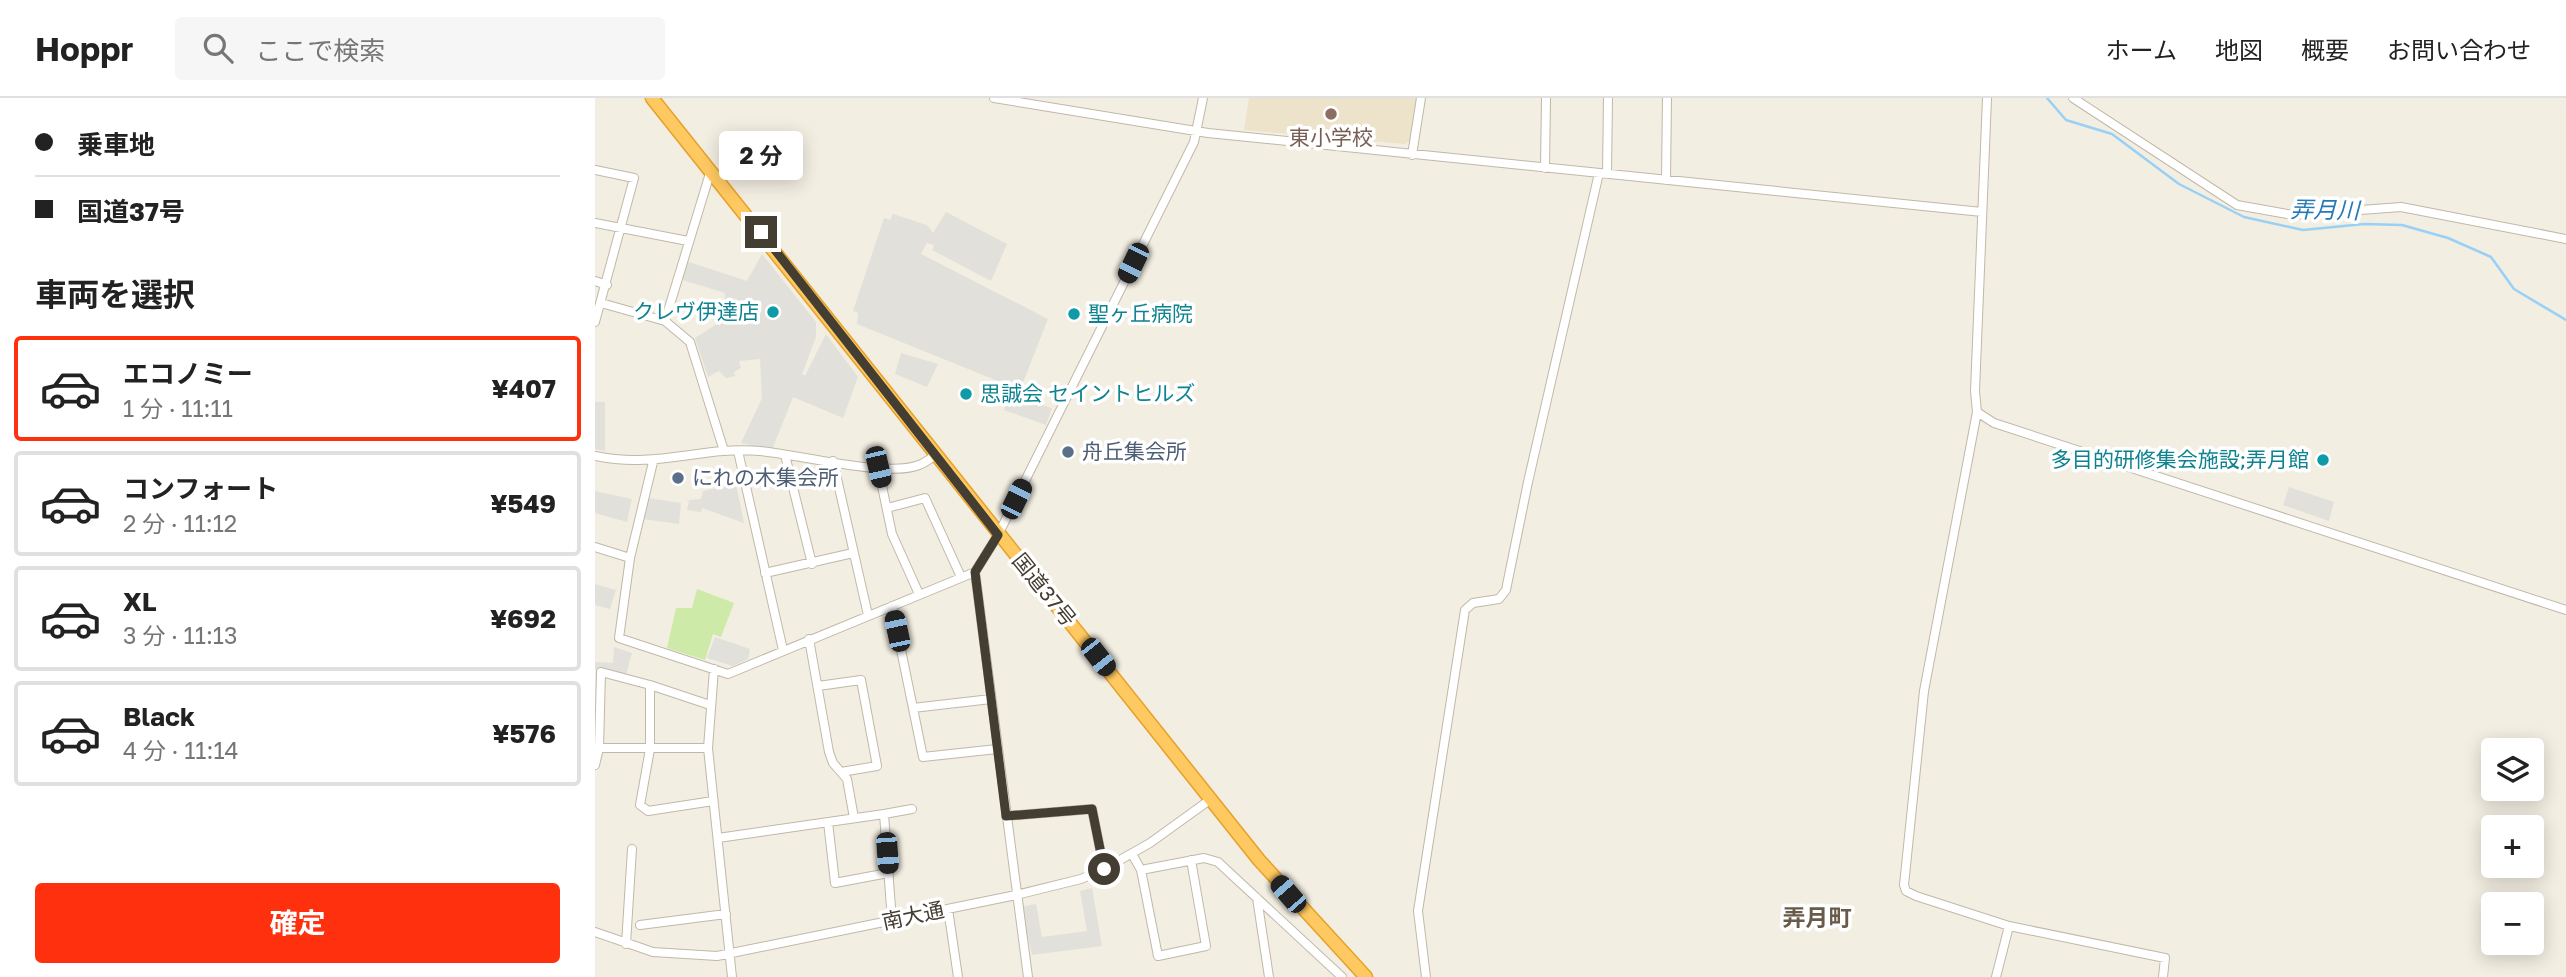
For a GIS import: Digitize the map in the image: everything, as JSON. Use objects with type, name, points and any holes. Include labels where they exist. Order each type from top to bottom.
[{"type":"highway","name":"国道37号","points":[[652,98],[1259,860],[1366,977]]},
{"type":"street","points":[[994,98],[1047,102],[1198,132],[1982,212]]},
{"type":"street","points":[[653,462],[630,558],[619,638],[728,674],[975,572],[998,535],[1198,132],[1203,98]]},
{"type":"street","points":[[1412,155],[1421,98]]},
{"type":"street","points":[[1545,168],[1546,98]]},
{"type":"street","points":[[1426,977],[1418,911],[1465,610],[1473,603],[1499,599],[1506,590],[1531,468],[1603,174],[1608,98]]},
{"type":"street","points":[[1666,180],[1667,98]]},
{"type":"street","points":[[1987,98],[1975,391],[1977,412],[1924,691],[1903,874],[1906,891],[2009,926],[2165,958],[2163,977]]},
{"type":"street","points":[[2073,98],[2237,205],[2293,215],[2401,207],[2566,239]]},
{"type":"street","points":[[665,321],[711,169]]},
{"type":"street","points":[[595,170],[634,178],[623,228],[595,322]]},
{"type":"street","points":[[595,223],[688,241]]},
{"type":"street","points":[[595,281],[607,285]]},
{"type":"street","points":[[601,303],[665,321],[690,342],[725,451]]},
{"type":"street","points":[[1977,412],[1994,423],[2566,610]]},
{"type":"street","points":[[595,456],[619,461],[653,462],[738,451],[878,467],[918,466],[937,454]]},
{"type":"street","points":[[738,451],[783,650]]},
{"type":"street","points":[[785,455],[811,564]]},
{"type":"street","points":[[833,461],[868,615]]},
{"type":"street","points":[[878,467],[892,534],[919,594]]},
{"type":"street","points":[[887,508],[925,498],[961,577]]},
{"type":"street","points":[[595,547],[630,558]]},
{"type":"street","points":[[765,573],[853,553]]},
{"type":"street","points":[[975,572],[1028,977]]},
{"type":"street","points":[[892,606],[923,757],[997,748]]},
{"type":"street","points":[[809,639],[829,751],[846,779],[854,818]]},
{"type":"street","points":[[714,669],[708,747],[731,977]]},
{"type":"street","points":[[595,765],[598,672],[650,685],[710,705]]},
{"type":"street","points":[[818,686],[861,680],[877,766],[841,772]]},
{"type":"street","points":[[650,685],[650,749],[640,805],[648,811],[713,801]]},
{"type":"street","points":[[913,708],[991,699]]},
{"type":"street","points":[[597,748],[708,747]]},
{"type":"street","name":"南大通","points":[[595,932],[626,944],[683,956],[729,955],[1016,895],[1057,886],[1104,869],[1132,855],[1210,799]]},
{"type":"street","points":[[718,838],[912,809]]},
{"type":"street","points":[[1006,816],[1092,809],[1104,869]]},
{"type":"street","points":[[884,814],[892,921]]},
{"type":"street","points":[[828,822],[835,883],[888,873]]},
{"type":"street","points":[[626,944],[632,849]]},
{"type":"street","points":[[1132,855],[1141,870],[1158,956],[1206,946],[1191,860]]},
{"type":"street","points":[[1141,870],[1204,858],[1217,862],[1342,977]]},
{"type":"street","points":[[1257,898],[1269,977]]},
{"type":"street","points":[[948,909],[958,977]]},
{"type":"street","points":[[640,925],[726,914]]},
{"type":"street","points":[[1996,977],[2009,926]]},
{"type":"shaded area","name":"東小学校","points":[[1249,98],[1417,98],[1412,140],[1405,144],[1244,130]]},
{"type":"shaded area","points":[[946,212],[1007,244],[991,281],[932,250],[934,245],[927,243],[921,254],[1048,319],[1020,390],[857,324],[858,313],[853,311],[884,218],[890,220],[893,214],[927,225],[933,233]]},
{"type":"shaded area","points":[[762,254],[816,322],[816,337],[802,374],[805,376],[826,334],[858,377],[843,418],[793,397],[772,450],[741,443],[762,398],[760,359],[739,361],[741,368],[734,372],[735,376],[726,378],[719,371],[708,377],[695,338],[720,322],[724,313],[725,293],[679,279],[686,261],[747,281]]},
{"type":"shaded area","points":[[901,353],[938,364],[927,387],[895,374]]},
{"type":"shaded area","points":[[1008,395],[1052,408],[1046,425],[1004,410]]},
{"type":"shaded area","points":[[595,402],[605,402],[605,451],[595,449]]},
{"type":"shaded area","points":[[736,484],[744,523],[702,508],[701,512],[687,510],[689,500],[701,499],[703,491]]},
{"type":"shaded area","points":[[2289,487],[2334,502],[2329,521],[2283,505]]},
{"type":"shaded area","points":[[595,491],[632,499],[627,522],[595,513]]},
{"type":"shaded area","points":[[648,498],[681,503],[679,524],[643,519]]},
{"type":"shaded area","points":[[595,584],[616,590],[610,609],[595,605]]},
{"type":"shaded area","points":[[715,637],[750,649],[748,659],[733,666],[707,658]]},
{"type":"shaded area","points":[[614,647],[632,653],[626,675],[595,669],[595,662],[613,663]]},
{"type":"shaded area","points":[[1092,888],[1102,946],[1032,955],[1021,907],[1036,904],[1042,937],[1087,931],[1080,891]]},
{"type":"green space","points":[[697,589],[734,603],[721,637],[713,634],[705,660],[667,648],[676,608],[692,608]]},
{"type":"waterway","name":"弄月川","points":[[2047,98],[2066,120],[2112,134],[2179,184],[2244,217],[2303,230],[2364,224],[2402,225],[2448,238],[2491,257],[2514,289],[2566,320]]},
{"type":"place","name":"東小学校","points":[[1331,114]]},
{"type":"place","name":"クレヴ伊達店","points":[[773,312]]},
{"type":"place","name":"聖ヶ丘病院","points":[[1074,314]]},
{"type":"place","name":"思誠会 セイントヒルズ","points":[[966,394]]},
{"type":"place","name":"舟丘集会所","points":[[1068,452]]},
{"type":"place","name":"多目的研修集会施設;弄月館","points":[[2323,460]]},
{"type":"place","name":"にれの木集会所","points":[[678,478]]},
{"type":"district","name":"弄月町","points":[[1817,918]]},
{"type":"route","points":[[761,232],[998,535],[975,572],[1006,816],[1092,809],[1104,869]]}]
